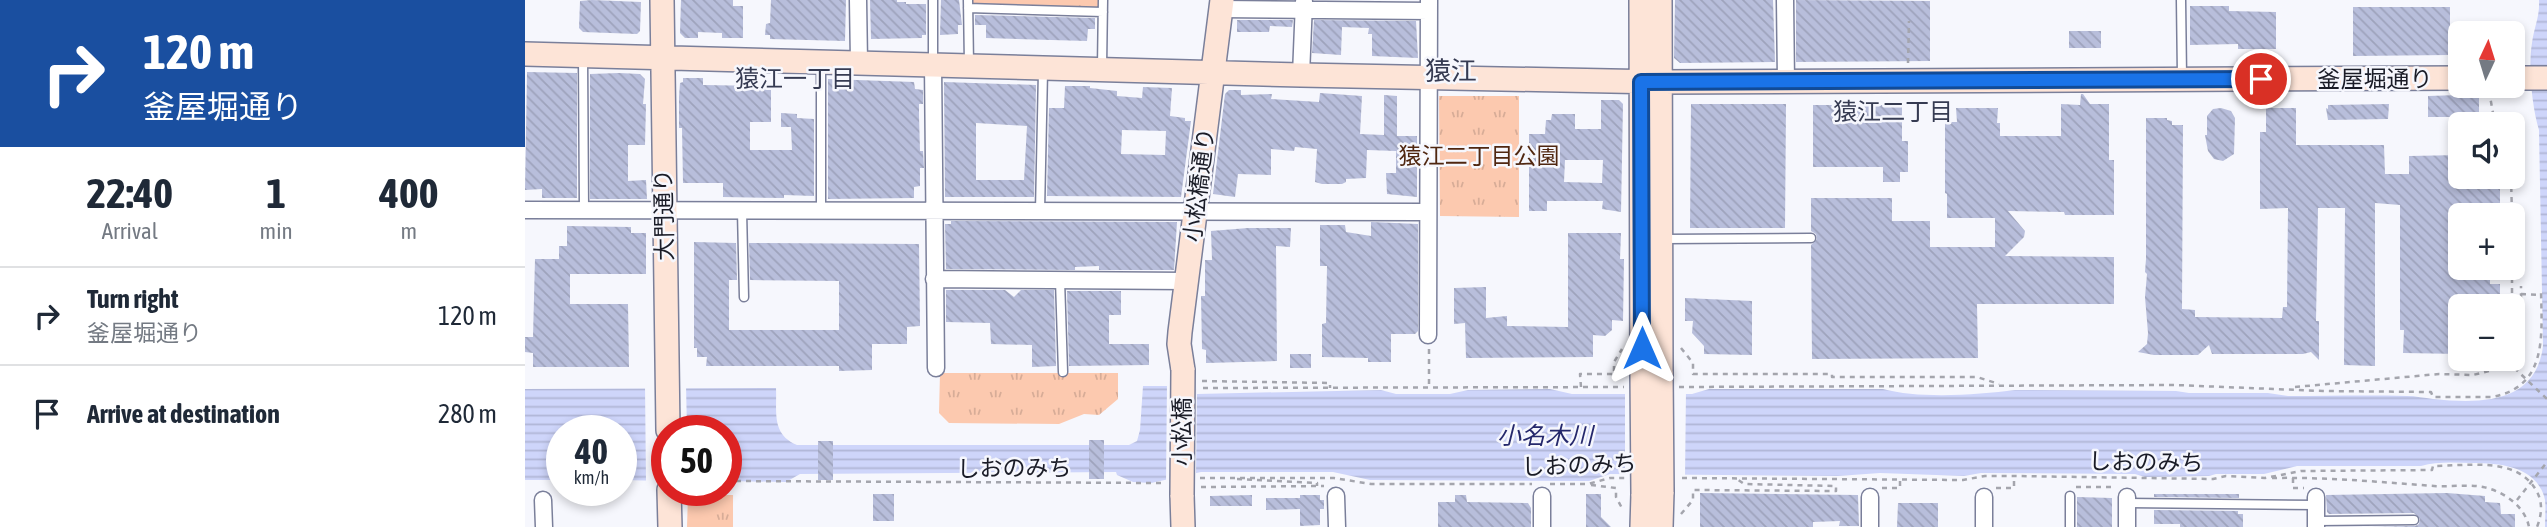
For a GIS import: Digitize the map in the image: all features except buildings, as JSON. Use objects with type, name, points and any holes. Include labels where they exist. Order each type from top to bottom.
[{"type":"street","name":"大門通り","points":[[662,0],[668,415]]},
{"type":"street","points":[[858,0],[859,62]]},
{"type":"street","points":[[1641,0],[1650,82],[1660,239],[1654,380]]},
{"type":"street","points":[[1642,527],[1654,486],[1650,82],[1660,0]]},
{"type":"street","points":[[1785,0],[1786,82]]},
{"type":"street","points":[[1221,4],[1429,6],[1428,335]]},
{"type":"street","name":"小松橋通り","points":[[1192,376],[1179,344],[1221,4]]},
{"type":"street","points":[[1301,75],[1304,5]]},
{"type":"street","name":"釜屋堀通り","points":[[525,54],[1650,82],[2448,78]]},
{"type":"street","points":[[933,64],[936,368]]},
{"type":"street","points":[[2525,78],[2547,78]]},
{"type":"street","points":[[525,210],[1428,212]]},
{"type":"street","points":[[935,279],[1187,281]]},
{"type":"street","name":"小松橋","points":[[1183,527],[1192,376]]},
{"type":"street","points":[[1654,486],[1671,521]]},
{"type":"street","points":[[1335,489],[1337,527]]},
{"type":"street","points":[[1870,527],[1875,492]]},
{"type":"street","points":[[1984,527],[1989,492]]},
{"type":"street","points":[[1542,496],[1542,527]]},
{"type":"street","points":[[543,500],[544,527]]},
{"type":"street","points":[[2127,500],[2127,527]]},
{"type":"street","points":[[669,506],[670,527]]},
{"type":"lane","points":[[933,0],[933,64]]},
{"type":"lane","points":[[1102,69],[1103,0]]},
{"type":"lane","points":[[2181,0],[2182,79]]},
{"type":"lane","points":[[969,65],[968,4],[1103,12]]},
{"type":"lane","points":[[583,55],[584,210]]},
{"type":"lane","points":[[821,61],[821,211]]},
{"type":"lane","points":[[1039,211],[1043,68]]},
{"type":"lane","points":[[742,211],[744,298]]},
{"type":"lane","points":[[1660,239],[1811,237]]},
{"type":"lane","points":[[1060,279],[1063,372]]},
{"type":"lane","points":[[2070,492],[2070,527]]},
{"type":"lane","points":[[2127,500],[2316,512],[2399,524],[2414,520]]},
{"type":"path","points":[[1909,21],[1909,67]]},
{"type":"path","points":[[2521,286],[2521,294]]},
{"type":"path","points":[[1203,388],[1581,387],[1654,380],[2004,386],[2175,385],[2431,392],[2433,397],[2492,397],[2521,385],[2532,375],[2540,360],[2541,293],[2525,295]]},
{"type":"path","points":[[1581,387],[1580,374],[1614,373],[1614,362],[1628,338]]},
{"type":"path","points":[[1679,346],[1693,363],[1693,374],[1977,377],[2004,386]]},
{"type":"path","points":[[1429,354],[1429,388]]},
{"type":"path","points":[[2284,388],[2439,374],[2473,375],[2489,371]]},
{"type":"path","points":[[2518,371],[2547,398]]},
{"type":"path","points":[[1192,376],[1330,383],[1330,388]]},
{"type":"path","points":[[2516,501],[2547,463]]},
{"type":"path","name":"しおのみち","points":[[742,481],[1152,485],[1184,489],[1232,478],[1334,478],[1362,483],[1525,484],[1588,484],[1610,478],[1654,486],[1737,479],[1963,480],[1985,476],[2213,480],[2226,477],[2265,478],[2301,471],[2432,470],[2434,466],[2497,466],[2518,472],[2529,479],[2541,501],[2537,527]]},
{"type":"path","points":[[1989,492],[2014,488],[2014,476]]},
{"type":"path","points":[[2097,477],[2097,487]]},
{"type":"path","points":[[2265,478],[2337,477],[2437,486],[2483,487],[2516,501],[2529,527]]},
{"type":"path","points":[[1232,478],[1317,483],[1317,486]]},
{"type":"path","points":[[2293,478],[2293,488]]},
{"type":"path","points":[[1671,521],[1693,500],[1693,490],[1836,491],[1836,486],[1744,484],[1737,479]]},
{"type":"path","points":[[1875,492],[1901,488],[1901,479]]},
{"type":"path","points":[[1184,489],[1201,486],[1317,486],[1335,489],[1362,483]]},
{"type":"path","points":[[1525,484],[1525,490]]},
{"type":"path","points":[[1588,484],[1616,488],[1616,497],[1622,509]]},
{"type":"path","points":[[2070,492],[2106,487]]},
{"type":"green space","points":[[972,0],[1101,0],[1101,10],[972,6]]},
{"type":"green space","name":"猿江二丁目公園","points":[[1439,96],[1519,96],[1519,217],[1440,216]]},
{"type":"green space","points":[[940,373],[1118,373],[1118,399],[1099,415],[1084,414],[1059,424],[949,423],[939,413]]},
{"type":"green space","points":[[688,506],[733,506],[733,527],[687,527]]},
{"type":"water","name":"小名木川","points":[[2539,0],[2547,0],[2547,527],[2545,500],[2535,480],[2517,469],[2485,463],[2297,466],[2264,474],[2145,477],[2135,474],[1981,473],[1964,476],[1880,473],[1838,476],[1610,474],[1589,481],[1370,480],[1333,472],[1201,472],[1151,483],[1133,482],[1116,472],[800,474],[786,482],[742,481],[742,415],[651,415],[651,481],[637,480],[637,415],[546,415],[546,480],[525,480],[525,389],[776,388],[779,428],[783,435],[797,445],[1129,445],[1137,441],[1140,430],[1143,386],[1197,386],[1197,394],[1381,390],[1396,394],[1450,394],[1468,390],[1550,389],[1572,394],[1692,394],[1709,389],[1883,389],[1931,395],[2015,390],[2176,391],[2487,400],[2518,390],[2538,365],[2543,346],[2539,130],[2530,63]]},
{"type":"pier","points":[[1167,383],[1197,383],[1196,477],[1166,483]]},
{"type":"pier","points":[[645,385],[686,385],[687,415],[651,415],[651,484],[646,484]]},
{"type":"pier","points":[[1625,390],[1686,390],[1685,478],[1625,478]]},
{"type":"district","name":"猿江","points":[[1451,71]]},
{"type":"district","name":"猿江一丁目","points":[[795,78]]},
{"type":"district","name":"猿江二丁目","points":[[1893,111]]},
{"type":"route","points":[[1642,348],[1641,82],[2261,79]]}]
